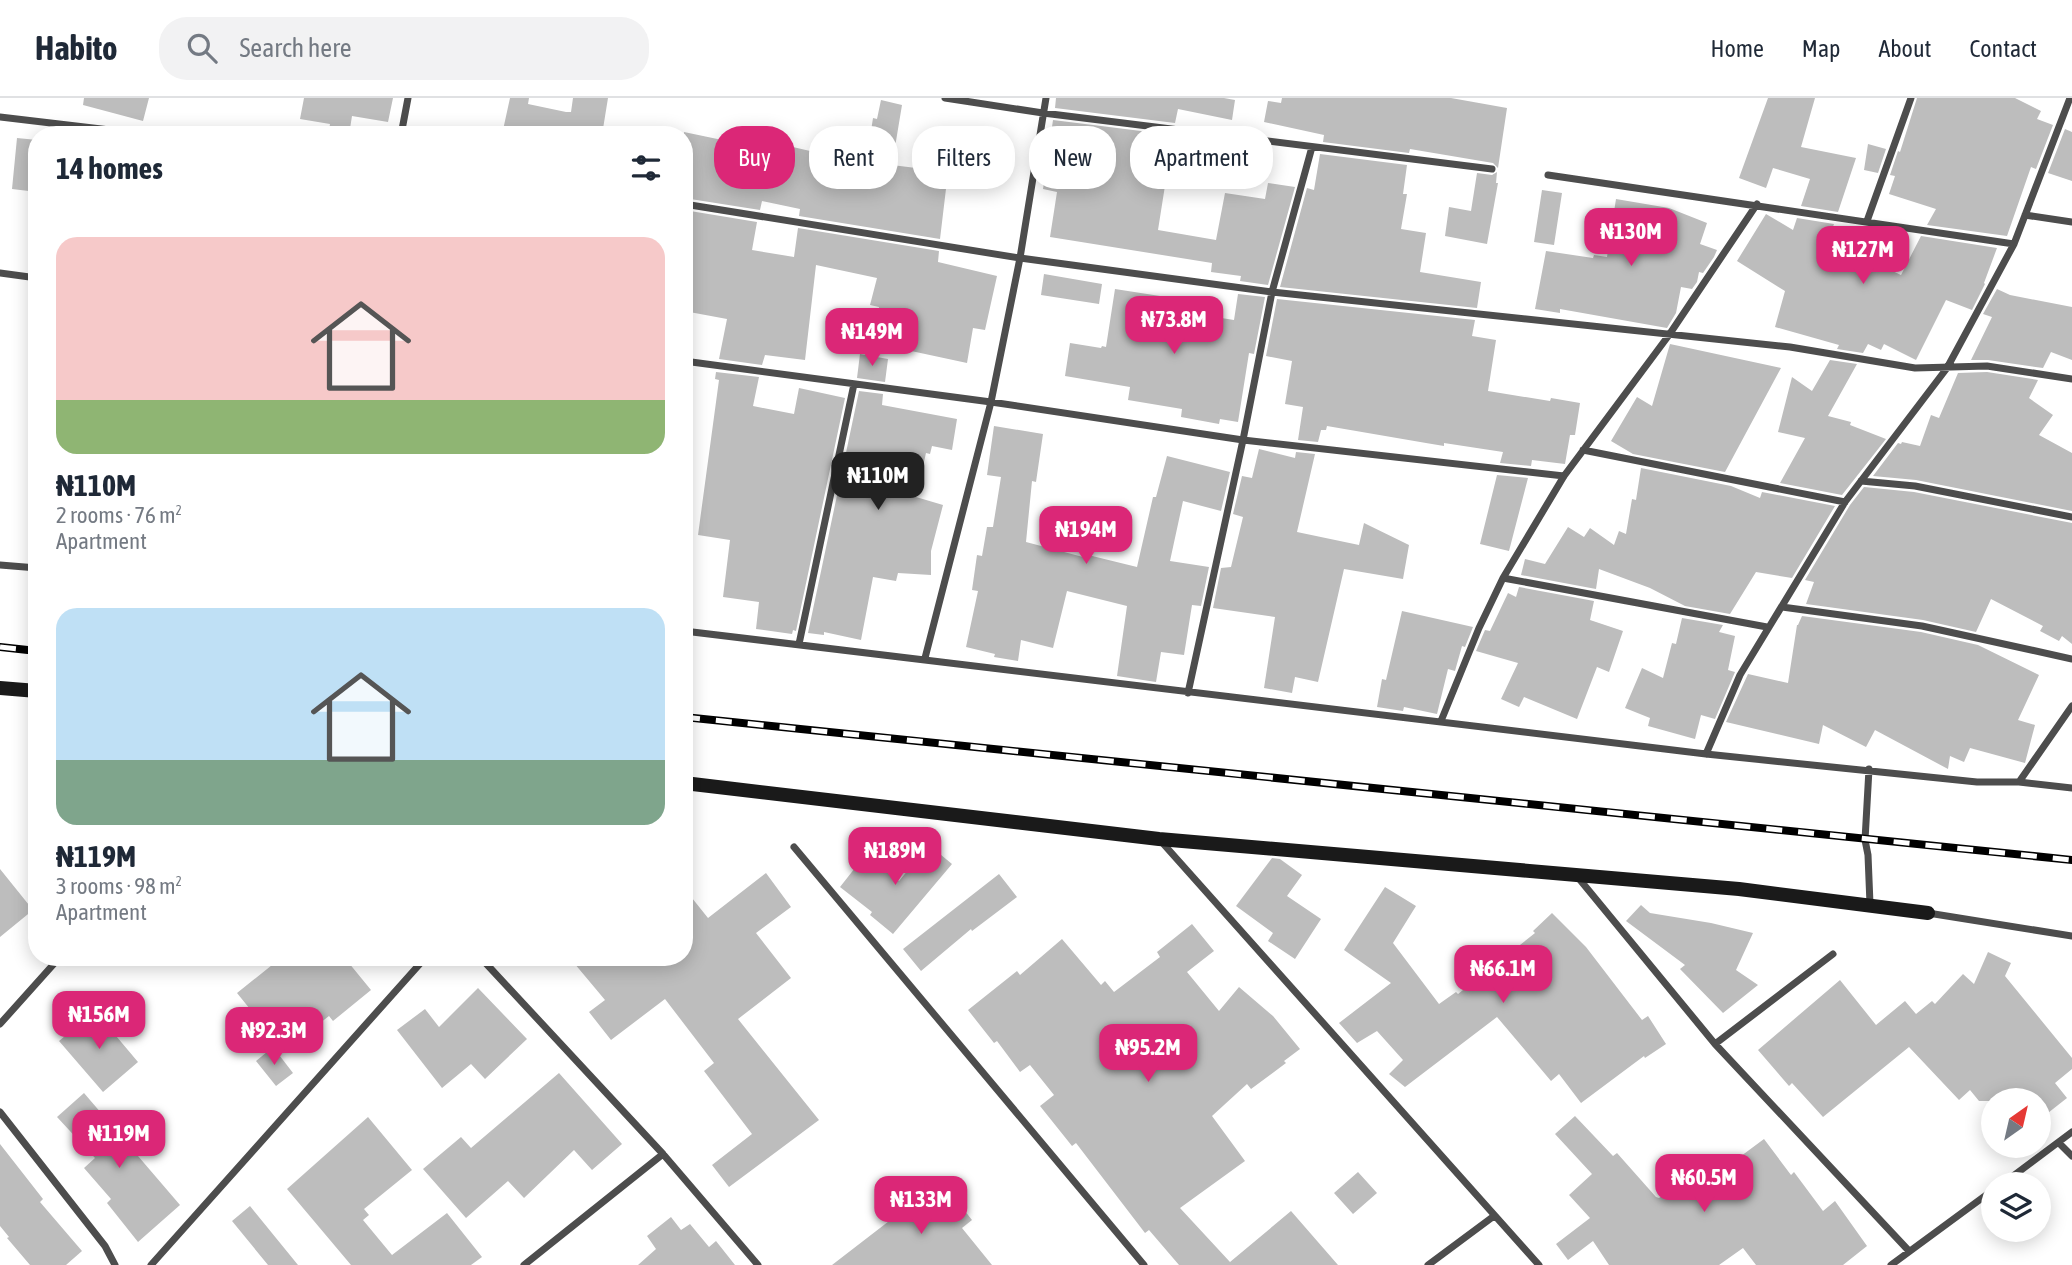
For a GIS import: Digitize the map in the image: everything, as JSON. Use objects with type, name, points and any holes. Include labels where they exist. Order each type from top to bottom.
[{"type":"main road","points":[[0,688],[28,690]]},
{"type":"main road","points":[[693,784],[1159,839],[1575,873],[1870,904],[1928,913]]},
{"type":"street","points":[[403,126],[408,98]]},
{"type":"street","points":[[944,98],[1043,113],[1492,169]]},
{"type":"street","points":[[925,658],[991,402],[1020,258],[1046,98]]},
{"type":"street","points":[[1867,221],[1911,98]]},
{"type":"street","points":[[1706,754],[1740,675],[1845,502],[1947,368],[2014,244],[2070,98]]},
{"type":"street","points":[[0,117],[76,126]]},
{"type":"street","points":[[1188,693],[1272,292],[1312,146]]},
{"type":"street","points":[[1548,175],[2014,244]]},
{"type":"street","points":[[1441,722],[1479,628],[1503,578],[1564,476],[1669,335],[1757,204]]},
{"type":"street","points":[[693,205],[1020,258],[1272,292],[1790,347],[1915,368],[1987,366],[2072,379]]},
{"type":"street","points":[[2025,215],[2072,222]]},
{"type":"street","points":[[0,273],[28,277]]},
{"type":"street","points":[[693,363],[991,402],[1243,440],[1564,476]]},
{"type":"street","points":[[799,644],[853,384]]},
{"type":"street","points":[[1583,450],[1845,502]]},
{"type":"street","points":[[1861,481],[1915,486],[2072,517]]},
{"type":"street","points":[[0,565],[28,567]]},
{"type":"street","points":[[1503,578],[1767,628]]},
{"type":"street","points":[[1782,607],[1922,626],[2072,659]]},
{"type":"street","points":[[693,632],[1706,754],[1977,782],[2019,782],[2072,788]]},
{"type":"street","points":[[2019,782],[2072,706]]},
{"type":"street","points":[[1869,769],[1865,840],[1870,904]]},
{"type":"street","points":[[1159,839],[1539,1265]]},
{"type":"street","points":[[793,847],[1144,1265]]},
{"type":"street","points":[[1575,873],[1715,1044],[1909,1251]]},
{"type":"street","points":[[1928,913],[2072,936]]},
{"type":"street","points":[[1715,1044],[1833,954]]},
{"type":"street","points":[[0,1024],[52,966]]},
{"type":"street","points":[[151,1265],[418,966]]},
{"type":"street","points":[[488,966],[663,1154],[758,1265]]},
{"type":"street","points":[[0,1112],[105,1246],[115,1265]]},
{"type":"street","points":[[2019,1172],[2072,1132]]},
{"type":"street","points":[[2059,1143],[2072,1156]]},
{"type":"street","points":[[524,1265],[663,1154]]},
{"type":"street","points":[[1891,1265],[1981,1199]]},
{"type":"street","points":[[1428,1265],[1494,1216]]},
{"type":"building","points":[[84,98],[149,98],[143,121],[83,105]]},
{"type":"building","points":[[304,98],[393,98],[388,122],[352,116],[350,126],[330,126],[300,119]]},
{"type":"building","points":[[510,98],[529,98],[528,104],[571,112],[573,98],[608,98],[603,126],[504,126]]},
{"type":"building","points":[[1056,98],[1235,100],[1232,120],[1178,109],[1175,123],[1055,108]]},
{"type":"building","points":[[1282,98],[1451,98],[1507,108],[1498,168],[1493,163],[1410,149],[1409,153],[1323,142],[1324,135],[1264,122],[1268,101],[1281,103]]},
{"type":"building","points":[[1768,98],[1815,98],[1801,147],[1856,158],[1838,212],[1801,206],[1810,179],[1773,168],[1766,188],[1739,178]]},
{"type":"building","points":[[1917,98],[2015,98],[2041,111],[2037,119],[2053,125],[2036,169],[2031,167],[2007,236],[1927,225],[1936,209],[1889,194],[1895,176],[1890,175]]},
{"type":"building","points":[[881,100],[902,105],[898,129],[898,126],[872,126],[873,118],[877,119]]},
{"type":"building","points":[[1053,120],[1101,126],[1052,126]]},
{"type":"building","points":[[1116,128],[1130,130],[1130,189],[1164,189],[1158,230],[1216,240],[1225,193],[1265,199],[1267,189],[1273,189],[1273,184],[1295,187],[1268,285],[1240,281],[1241,276],[1211,272],[1212,263],[1050,237],[1057,192],[1043,189],[1116,189]]},
{"type":"building","points":[[2065,129],[2072,132],[2072,181],[2048,173]]},
{"type":"building","points":[[693,134],[714,138],[714,189],[795,189],[795,147],[809,151],[809,189],[898,189],[898,166],[912,168],[912,189],[946,189],[940,239],[799,216],[800,209],[762,201],[760,210],[693,199]]},
{"type":"building","points":[[17,138],[28,139],[28,191],[12,189]]},
{"type":"building","points":[[1868,144],[1886,149],[1878,173],[1864,170]]},
{"type":"building","points":[[1320,154],[1407,165],[1403,194],[1407,194],[1401,229],[1426,233],[1420,272],[1481,282],[1477,308],[1280,287],[1307,188],[1314,190]]},
{"type":"building","points":[[1497,172],[1498,183],[1487,244],[1445,236],[1449,207],[1471,211],[1477,173],[1492,175]]},
{"type":"building","points":[[1542,190],[1562,193],[1554,245],[1534,242]]},
{"type":"building","points":[[1616,199],[1669,208],[1707,223],[1700,244],[1717,250],[1703,273],[1699,272],[1692,289],[1681,287],[1676,313],[1667,328],[1560,309],[1560,313],[1535,309],[1546,251],[1593,258],[1594,255],[1607,257]]},
{"type":"building","points":[[693,211],[757,222],[752,250],[794,257],[798,228],[939,251],[938,262],[997,276],[985,330],[973,328],[967,363],[874,343],[879,307],[870,305],[877,278],[816,265],[805,360],[765,355],[762,365],[719,359],[727,319],[693,313]]},
{"type":"building","points":[[1766,214],[1793,230],[1797,218],[1834,224],[1831,232],[1839,236],[1836,245],[1901,275],[1921,236],[1997,248],[1985,284],[1972,310],[1946,300],[1916,360],[1884,344],[1881,350],[1868,344],[1863,353],[1837,349],[1839,345],[1775,327],[1785,291],[1737,261]]},
{"type":"building","points":[[1044,274],[1102,284],[1099,304],[1041,295]]},
{"type":"building","points":[[1115,289],[1160,296],[1158,308],[1234,320],[1238,294],[1265,297],[1254,354],[1249,353],[1238,422],[1220,419],[1219,424],[1181,417],[1182,409],[1128,400],[1130,387],[1065,376],[1070,343],[1106,347]]},
{"type":"building","points":[[1997,289],[2010,295],[2072,307],[2072,360],[2051,352],[2043,368],[1971,360],[1992,317],[1983,314]]},
{"type":"building","points":[[1277,299],[1475,320],[1472,336],[1496,340],[1488,391],[1580,403],[1575,435],[1570,435],[1565,464],[1532,460],[1531,466],[1500,463],[1503,452],[1444,443],[1444,446],[1327,426],[1326,430],[1321,430],[1318,442],[1298,440],[1303,407],[1285,404],[1292,361],[1266,356]]},
{"type":"building","points":[[1670,344],[1781,368],[1725,472],[1633,454],[1611,441],[1637,397],[1652,406]]},
{"type":"building","points":[[860,354],[888,359],[885,382],[857,378]]},
{"type":"building","points":[[1830,360],[1857,364],[1828,416],[1851,422],[1850,425],[1886,439],[1842,495],[1780,483],[1805,438],[1778,432],[1792,377],[1812,391]]},
{"type":"building","points":[[716,372],[759,377],[753,406],[794,414],[799,388],[845,398],[796,631],[793,630],[792,634],[756,629],[759,602],[723,597],[730,540],[698,535],[719,380],[715,379]]},
{"type":"building","points":[[1987,372],[2038,380],[2029,398],[2053,415],[2039,435],[2072,453],[2072,511],[1916,480],[1873,476],[1898,443],[1920,446],[1931,415],[1939,418],[1958,373]]},
{"type":"building","points":[[859,391],[883,394],[882,405],[957,419],[952,450],[932,446],[930,454],[926,453],[916,497],[943,505],[931,551],[931,575],[898,573],[896,581],[873,577],[861,640],[824,632],[824,635],[808,633]]},
{"type":"building","points":[[994,426],[1043,434],[1036,482],[1032,481],[1026,542],[1083,557],[1084,554],[1137,567],[1153,497],[1156,497],[1167,456],[1230,472],[1221,511],[1183,501],[1170,561],[1209,567],[1201,606],[1192,605],[1184,655],[1161,652],[1156,682],[1117,676],[1127,606],[1067,591],[1053,648],[1021,640],[1018,661],[994,657],[995,654],[966,647],[978,591],[972,590],[977,555],[982,556],[987,527],[993,527],[1001,477],[987,475]]},
{"type":"building","points":[[1259,449],[1295,458],[1296,452],[1315,454],[1297,532],[1359,545],[1364,523],[1409,545],[1403,579],[1344,569],[1318,682],[1295,677],[1292,693],[1264,688],[1275,617],[1213,608],[1221,568],[1231,567],[1243,517],[1233,514],[1242,476],[1252,478]]},
{"type":"building","points":[[1641,468],[1731,486],[1760,498],[1762,492],[1835,506],[1792,578],[1756,572],[1730,614],[1685,606],[1650,588],[1599,569],[1596,589],[1521,575],[1525,559],[1545,564],[1568,527],[1584,537],[1590,528],[1614,545],[1619,531],[1626,534],[1632,499],[1636,500]]},
{"type":"building","points":[[1497,475],[1528,478],[1509,551],[1480,544]]},
{"type":"building","points":[[1864,487],[1914,492],[2072,523],[2072,644],[2062,636],[2059,641],[2040,631],[2043,626],[1991,599],[1976,632],[1923,620],[1806,604],[1814,582],[1805,580],[1850,505]]},
{"type":"building","points":[[1519,587],[1594,601],[1590,620],[1623,631],[1609,672],[1597,667],[1577,719],[1524,697],[1519,707],[1501,699],[1518,663],[1476,651],[1485,630],[1490,631],[1508,593],[1516,597]]},
{"type":"building","points":[[1402,611],[1473,627],[1465,647],[1462,646],[1455,671],[1448,669],[1437,714],[1404,707],[1403,711],[1377,707],[1382,679],[1386,680]]},
{"type":"building","points":[[1802,616],[1921,632],[1978,645],[2039,675],[2018,720],[2035,725],[2025,763],[1970,748],[1964,762],[1950,756],[1948,769],[1875,730],[1866,747],[1823,725],[1819,744],[1726,722],[1748,674],[1788,683],[1797,625]]},
{"type":"building","points":[[1682,618],[1723,625],[1719,632],[1735,636],[1728,670],[1735,672],[1715,719],[1701,715],[1695,739],[1648,726],[1650,718],[1625,708],[1642,668],[1663,678],[1672,643],[1676,644]]},
{"type":"building","points":[[929,845],[952,864],[893,934],[870,915],[872,912],[840,887],[866,854],[899,881]]},
{"type":"building","points":[[1272,858],[1280,859],[1302,875],[1287,896],[1321,919],[1295,959],[1268,941],[1273,933],[1236,906]]},
{"type":"building","points":[[0,869],[28,904],[28,914],[0,937]]},
{"type":"building","points":[[766,873],[791,907],[756,933],[791,978],[738,1019],[819,1120],[729,1187],[712,1165],[752,1134],[704,1071],[714,1063],[665,999],[611,1040],[589,1012],[605,1000],[577,966],[693,966],[693,899],[708,918]]},
{"type":"building","points":[[999,874],[1017,897],[972,931],[971,929],[921,971],[903,949]]},
{"type":"building","points":[[1385,887],[1416,906],[1393,943],[1439,1004],[1456,992],[1458,994],[1535,933],[1533,931],[1552,913],[1586,947],[1642,1020],[1648,1016],[1666,1044],[1645,1058],[1644,1056],[1581,1103],[1559,1074],[1551,1081],[1497,1017],[1405,1087],[1389,1074],[1403,1060],[1377,1031],[1357,1043],[1339,1023],[1391,983],[1344,950]]},
{"type":"building","points":[[1641,905],[1650,913],[1753,933],[1736,970],[1758,985],[1723,1013],[1680,969],[1685,965],[1626,921]]},
{"type":"building","points":[[1192,924],[1214,951],[1187,972],[1219,1011],[1239,987],[1273,1016],[1300,1049],[1251,1089],[1247,1084],[1212,1116],[1245,1161],[1180,1208],[1230,1262],[1291,1211],[1338,1265],[1179,1265],[1149,1230],[1145,1233],[1076,1143],[1072,1146],[1040,1106],[1054,1095],[1030,1065],[1020,1072],[997,1041],[994,1043],[968,1010],[1017,971],[1020,975],[1062,939],[1101,985],[1105,981],[1114,992],[1160,957],[1157,952]]},
{"type":"building","points":[[1988,952],[2011,963],[2005,976],[2072,1058],[2072,1069],[2055,1083],[2067,1098],[2051,1111],[2051,1088],[1981,1088],[1981,1101],[1970,1090],[1959,1100],[1909,1047],[1823,1117],[1792,1083],[1789,1086],[1758,1050],[1840,980],[1876,1025],[1905,1001],[1916,1014],[1932,1001],[1935,1004],[1963,974],[1974,984]]},
{"type":"building","points":[[271,966],[351,966],[371,990],[333,1021],[329,1016],[284,1051],[237,993]]},
{"type":"building","points":[[478,988],[527,1039],[485,1079],[471,1064],[442,1088],[397,1030],[425,1009],[439,1027]]},
{"type":"building","points":[[95,1011],[138,1062],[103,1092],[59,1041]]},
{"type":"building","points":[[273,1047],[293,1073],[276,1086],[256,1061]]},
{"type":"building","points":[[559,1073],[622,1144],[592,1170],[574,1150],[524,1198],[508,1181],[466,1218],[423,1169],[461,1137],[471,1148]]},
{"type":"building","points":[[84,1093],[180,1205],[138,1242],[107,1203],[111,1199],[84,1168],[95,1158],[57,1117]]},
{"type":"building","points":[[1575,1116],[1613,1156],[1617,1153],[1659,1198],[1703,1169],[1710,1179],[1764,1139],[1791,1175],[1794,1172],[1823,1211],[1835,1201],[1867,1246],[1843,1265],[1756,1265],[1743,1248],[1719,1265],[1609,1265],[1593,1241],[1568,1260],[1556,1244],[1590,1218],[1569,1195],[1592,1174],[1555,1134]]},
{"type":"building","points":[[368,1117],[412,1170],[364,1209],[369,1215],[363,1220],[392,1255],[447,1213],[482,1257],[471,1265],[351,1265],[287,1189]]},
{"type":"building","points":[[0,1144],[43,1199],[40,1202],[82,1251],[66,1265],[30,1265],[0,1226]]},
{"type":"building","points":[[1358,1172],[1377,1193],[1353,1214],[1334,1193]]},
{"type":"building","points":[[941,1181],[972,1220],[962,1228],[992,1265],[832,1265]]},
{"type":"building","points":[[250,1206],[298,1265],[268,1265],[232,1221]]},
{"type":"building","points":[[671,1217],[681,1230],[690,1224],[709,1247],[716,1241],[735,1265],[638,1265],[656,1249],[647,1236]]},
{"type":"railway","points":[[0,647],[28,650]]},
{"type":"railway","points":[[693,718],[2072,860]]}]
